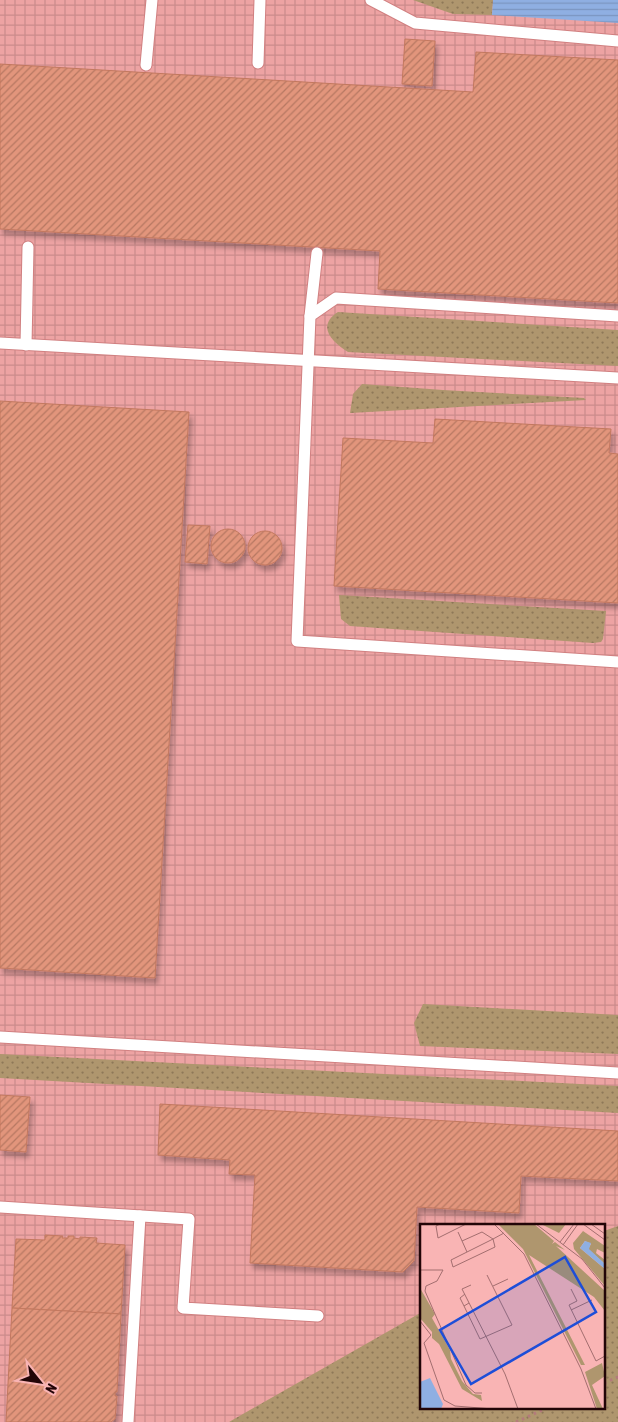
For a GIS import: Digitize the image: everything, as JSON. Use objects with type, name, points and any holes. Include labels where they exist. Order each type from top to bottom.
[{"type":"lane","points":[[146,65],[152,0]]},
{"type":"lane","points":[[258,63],[260,0]]},
{"type":"lane","points":[[371,0],[415,23],[618,41]]},
{"type":"lane","points":[[26,345],[28,247]]},
{"type":"lane","points":[[317,253],[310,316],[297,641],[618,662]]},
{"type":"lane","points":[[310,316],[336,298],[618,316]]},
{"type":"lane","points":[[0,343],[618,378]]},
{"type":"lane","points":[[0,1037],[618,1073]]},
{"type":"lane","points":[[0,1207],[189,1219],[184,1308],[318,1316]]},
{"type":"lane","points":[[128,1422],[140,1216]]},
{"type":"path","points":[[606,1382],[618,1376]]},
{"type":"path","points":[[516,1422],[543,1410]]},
{"type":"shaded area","points":[[0,0],[618,0],[618,1276],[606,1281],[606,1224],[420,1224],[420,1363],[285,1422],[0,1422]]},
{"type":"shaded area","points":[[413,0],[493,0],[492,15],[453,14]]},
{"type":"shaded area","points":[[338,312],[618,330],[618,366],[348,352],[332,339],[327,328],[331,317]]},
{"type":"shaded area","points":[[362,384],[584,398],[586,400],[350,413],[353,394]]},
{"type":"shaded area","points":[[339,595],[606,611],[603,639],[601,642],[593,643],[350,626],[341,619]]},
{"type":"shaded area","points":[[423,1004],[618,1015],[618,1054],[420,1046],[414,1023]]},
{"type":"shaded area","points":[[0,1054],[618,1086],[618,1113],[0,1078]]},
{"type":"shaded area","points":[[618,1226],[618,1422],[229,1422],[420,1313],[420,1410],[606,1410],[606,1230]]},
{"type":"water","points":[[493,0],[618,0],[618,23],[492,15]]},
{"type":"building","points":[[405,39],[435,41],[432,86],[402,84]]},
{"type":"building","points":[[476,52],[618,60],[618,303],[378,289],[380,251],[0,229],[0,64],[473,92]]},
{"type":"building","points":[[0,401],[189,412],[155,978],[0,968]]},
{"type":"building","points":[[435,419],[611,429],[609,453],[618,454],[618,603],[334,586],[343,438],[433,443]]},
{"type":"building","points":[[188,525],[210,526],[207,564],[185,562]]},
{"type":"building","points":[[228,529],[240,534],[245,546],[240,558],[228,563],[216,558],[211,546],[216,534]]},
{"type":"building","points":[[265,531],[277,536],[282,548],[277,560],[265,565],[253,560],[248,548],[253,536]]},
{"type":"building","points":[[0,1095],[30,1097],[26,1152],[0,1150]]},
{"type":"building","points":[[160,1104],[618,1131],[618,1181],[521,1176],[519,1213],[417,1207],[414,1261],[403,1272],[250,1263],[255,1175],[229,1174],[230,1160],[158,1155]]},
{"type":"building","points":[[45,1235],[63,1236],[62,1238],[74,1236],[74,1238],[80,1239],[80,1237],[97,1238],[96,1243],[125,1245],[121,1314],[12,1308],[16,1239],[45,1240]]},
{"type":"building","points":[[12,1308],[121,1314],[117,1392],[115,1392],[115,1396],[117,1396],[115,1419],[111,1422],[6,1422]]}]
